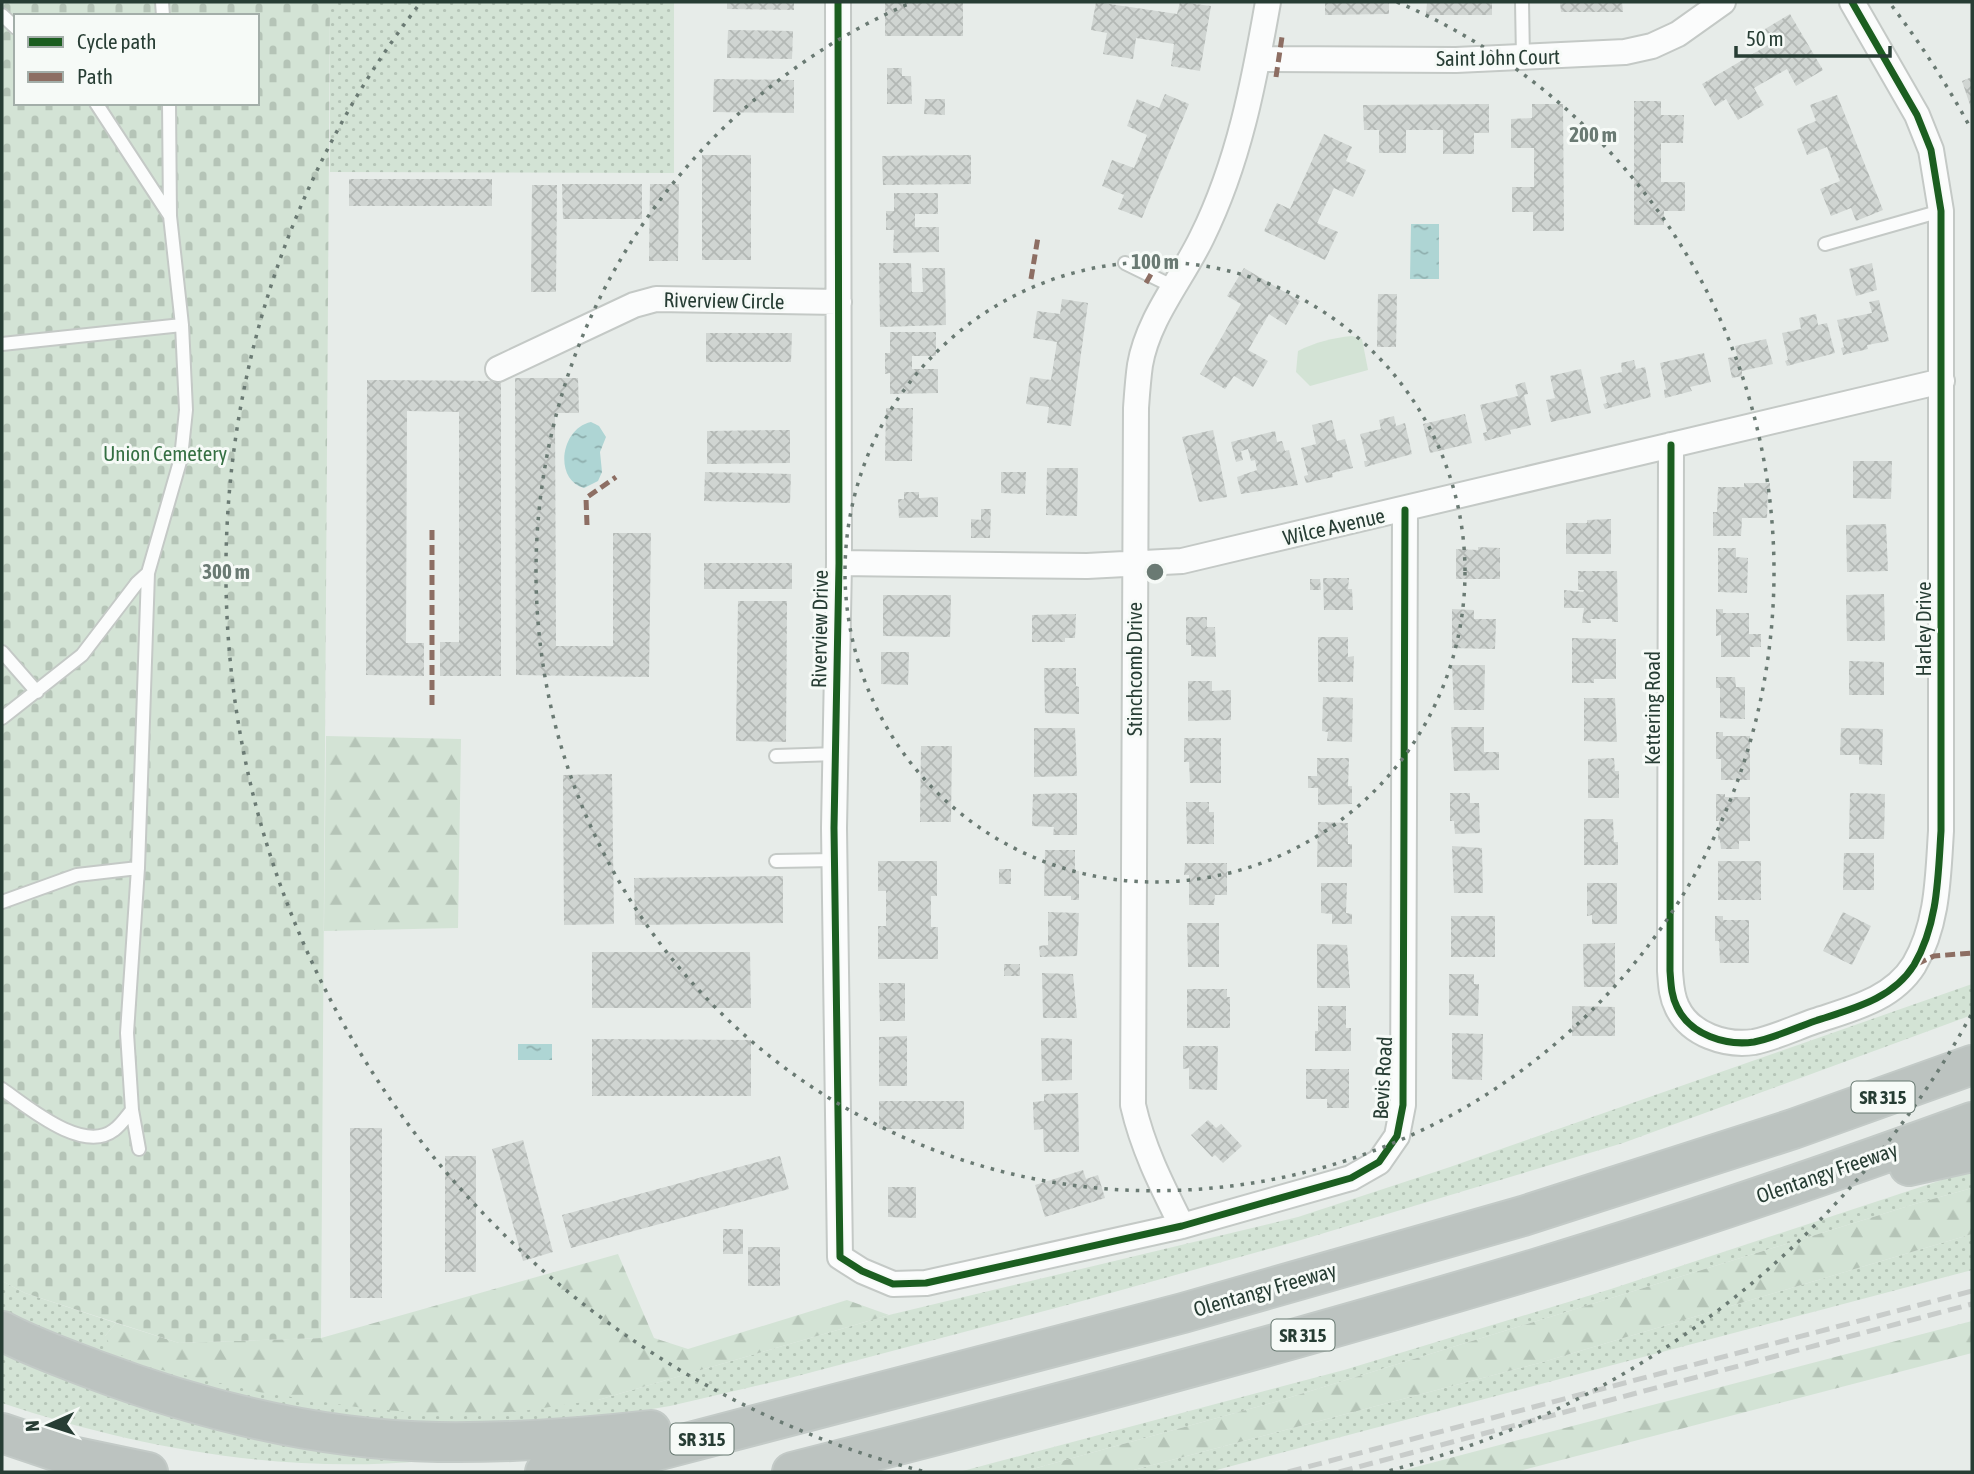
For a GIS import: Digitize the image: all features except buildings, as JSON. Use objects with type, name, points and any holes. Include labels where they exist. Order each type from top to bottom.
[{"type":"highway","points":[[1793,1129],[1972,1044]]},
{"type":"highway","name":"Olentangy Freeway","points":[[545,1472],[652,1452],[1183,1313],[1523,1216],[1793,1129],[1972,1065]]},
{"type":"highway","name":"Olentangy Freeway","points":[[792,1472],[1198,1365],[1526,1272],[1810,1180],[1972,1122]]},
{"type":"highway","points":[[1810,1180],[1935,1162],[1972,1152]]},
{"type":"highway","points":[[2,1331],[54,1355],[203,1406],[296,1426],[386,1438],[449,1442],[557,1438],[696,1424],[858,1399]]},
{"type":"highway","points":[[2,1433],[67,1455],[148,1472]]},
{"type":"street","name":"Riverview Drive","points":[[838,2],[839,563],[835,860],[840,1257]]},
{"type":"street","name":"Stinchcomb Drive","points":[[1182,1226],[1151,1165],[1139,1135],[1133,1105],[1136,408],[1140,363],[1157,317],[1203,236],[1233,160],[1246,119],[1268,2]]},
{"type":"street","name":"Saint John Court","points":[[1258,60],[1594,55],[1652,46],[1678,34],[1723,2]]},
{"type":"street","name":"Harley Drive","points":[[1670,971],[1672,993],[1678,1010],[1690,1023],[1704,1034],[1721,1041],[1756,1041],[1866,1004],[1894,989],[1913,965],[1927,935],[1936,904],[1941,831],[1941,211],[1931,150],[1917,116],[1852,2]]},
{"type":"street","name":"Riverview Circle","points":[[499,369],[634,305],[656,299],[839,302]]},
{"type":"street","name":"Wilce Avenue","points":[[839,563],[1135,565],[1182,561],[1942,381]]},
{"type":"street","name":"Kettering Road","points":[[1670,971],[1671,445]]},
{"type":"street","name":"Bevis Road","points":[[840,1257],[862,1271],[893,1284],[926,1283],[1182,1226],[1351,1178],[1379,1162],[1397,1136],[1403,1105],[1405,510]]},
{"type":"lane","points":[[1522,2],[1523,58]]},
{"type":"lane","points":[[97,105],[170,216]]},
{"type":"lane","points":[[139,1149],[132,1110],[127,1033],[138,868],[148,573],[181,458],[186,410],[182,325],[170,216],[165,105]]},
{"type":"lane","points":[[1825,244],[1941,211]]},
{"type":"lane","points":[[1125,263],[1174,287]]},
{"type":"lane","points":[[2,344],[182,325]]},
{"type":"lane","points":[[2,718],[82,655],[137,583],[148,573]]},
{"type":"lane","points":[[2,652],[37,692]]},
{"type":"lane","points":[[776,756],[836,754]]},
{"type":"lane","points":[[776,861],[835,860]]},
{"type":"lane","points":[[2,902],[77,875],[138,868]]},
{"type":"lane","points":[[2,1089],[70,1133],[92,1138],[113,1132],[132,1110]]},
{"type":"green space","name":"Union Cemetery","points":[[2,2],[330,2],[321,1338],[179,1343],[25,1293],[2,1281]]},
{"type":"green space","points":[[330,2],[674,2],[674,173],[330,172]]},
{"type":"green space","points":[[1352,336],[1362,339],[1368,370],[1310,386],[1296,372],[1298,351],[1324,341]]},
{"type":"green space","points":[[326,736],[461,739],[458,928],[324,931]]},
{"type":"green space","points":[[1972,984],[1972,1015],[1623,1143],[1301,1240],[1082,1301],[786,1379],[670,1406],[533,1425],[401,1423],[276,1410],[223,1398],[2,1316],[2,1281],[25,1293],[116,1323],[105,1336],[598,1400],[889,1315],[1298,1217],[1450,1167]]},
{"type":"green space","points":[[1972,1170],[1972,1188],[1275,1402],[1022,1472],[959,1472],[1344,1370],[1611,1289]]},
{"type":"green space","points":[[1972,1188],[1972,1234],[1543,1362],[1126,1472],[1022,1472],[1275,1402]]},
{"type":"green space","points":[[1972,1234],[1972,1270],[1209,1472],[1126,1472],[1543,1362]]},
{"type":"green space","points":[[618,1254],[654,1338],[688,1349],[847,1300],[889,1315],[598,1400],[522,1411],[456,1416],[363,1408],[259,1392],[149,1367],[114,1352],[105,1336],[116,1323],[179,1343],[321,1338]]},
{"type":"green space","points":[[1972,1321],[1972,1353],[1515,1472],[1397,1472]]},
{"type":"green space","points":[[2,1345],[424,1461],[317,1464],[210,1454],[157,1445],[53,1419],[2,1403]]},
{"type":"water","points":[[1411,224],[1439,224],[1439,279],[1410,279]]},
{"type":"water","points":[[591,422],[599,426],[606,437],[600,452],[602,472],[598,481],[584,488],[574,483],[568,475],[565,454],[567,443],[573,434],[581,426]]},
{"type":"water","points":[[518,1044],[552,1044],[552,1060],[518,1060]]},
{"type":"railway","points":[[1288,1472],[1972,1291]]},
{"type":"railway","points":[[1339,1472],[1972,1304]]},
{"type":"marked path","points":[[1276,77],[1282,37]]},
{"type":"marked path","points":[[1031,279],[1038,237]]},
{"type":"marked path","points":[[1146,283],[1155,267]]},
{"type":"marked path","points":[[587,525],[586,498],[616,477]]},
{"type":"marked path","points":[[432,530],[432,709]]},
{"type":"marked path","points":[[1917,964],[1934,956],[1972,953]]},
{"type":"cycle path","points":[[838,2],[839,563],[834,828],[840,1257],[862,1271],[893,1284],[926,1283],[1182,1226],[1351,1178],[1379,1162],[1397,1136],[1403,1105],[1405,510]]},
{"type":"cycle path","points":[[1671,445],[1672,989],[1683,1017],[1700,1031],[1721,1040],[1754,1042],[1870,1002],[1894,987],[1914,965],[1922,949],[1932,917],[1937,883],[1941,831],[1941,211],[1931,150],[1917,115],[1852,2]]}]
